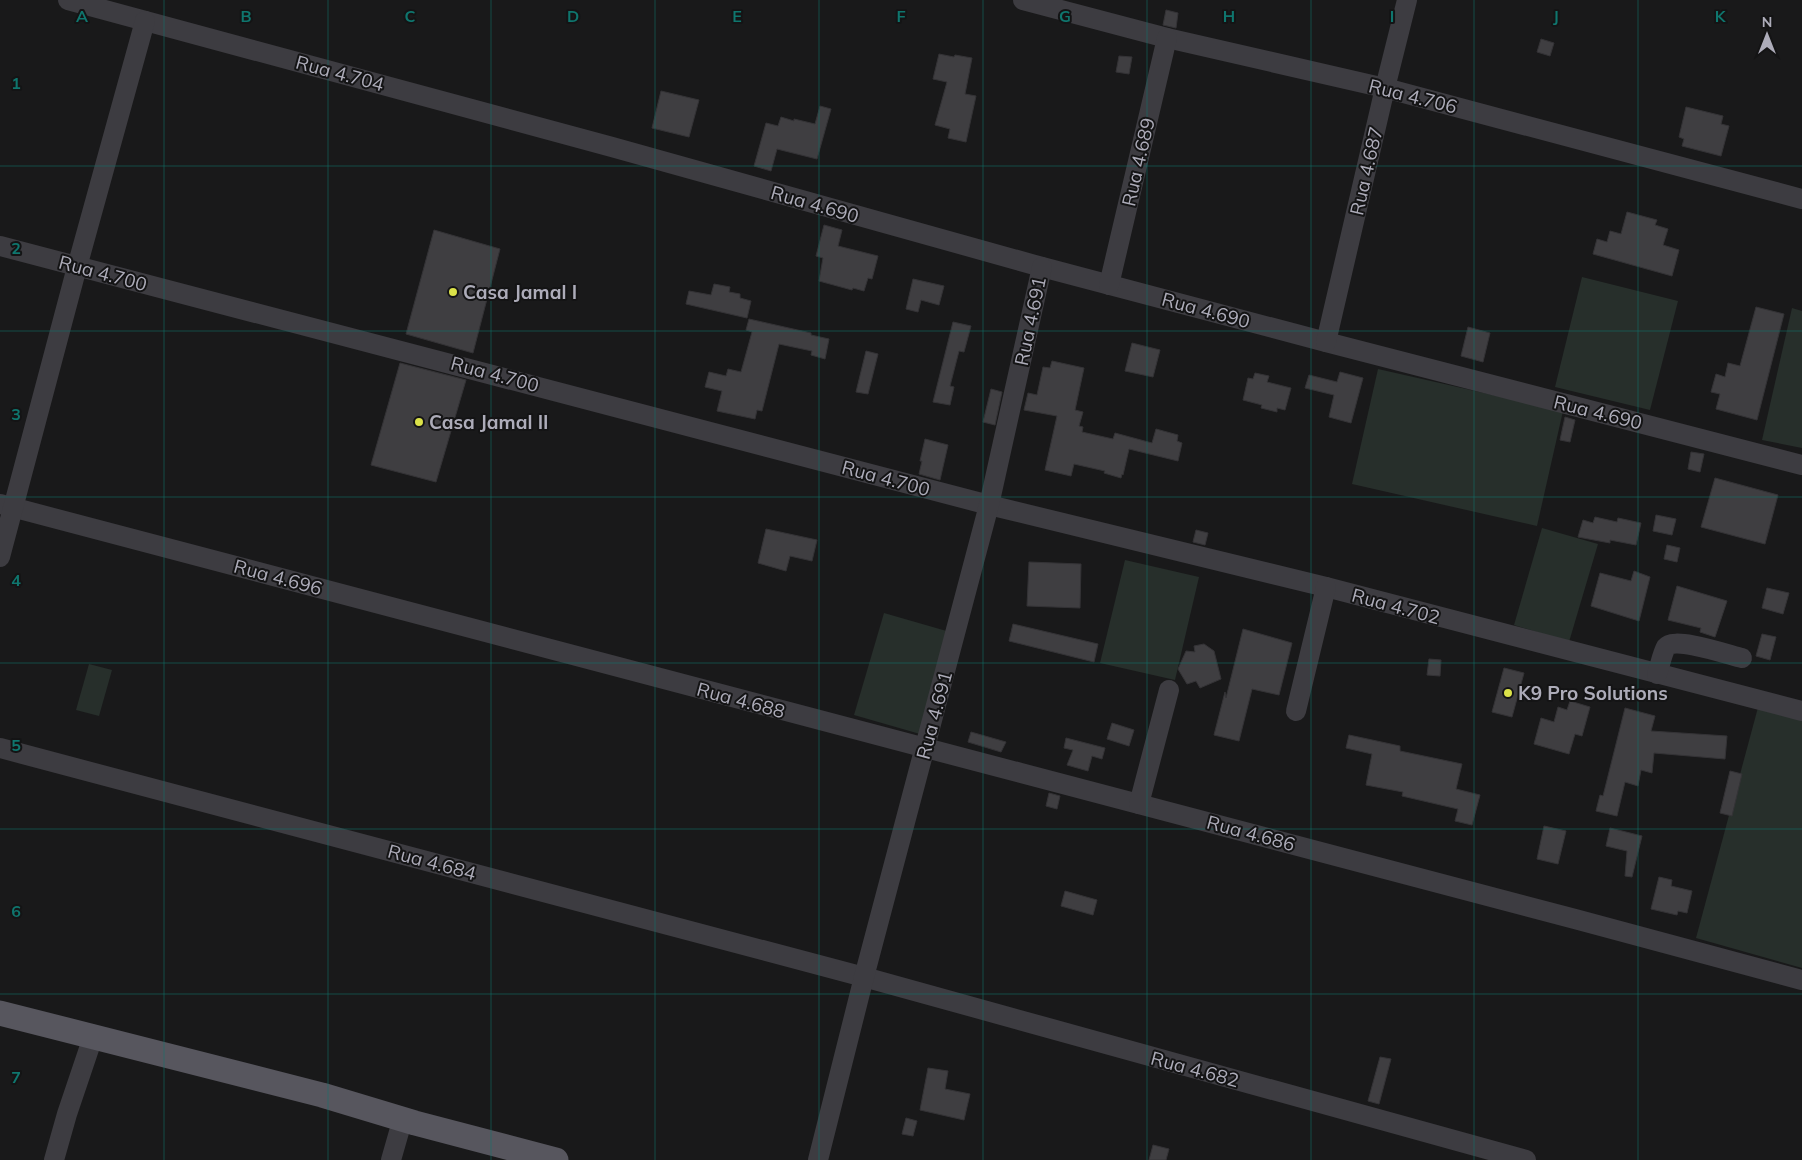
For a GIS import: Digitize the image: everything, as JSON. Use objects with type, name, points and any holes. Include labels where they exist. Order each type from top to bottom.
[{"type":"main road","points":[[0,1013],[322,1095],[556,1160]]},
{"type":"street","name":"Rua 4.704","points":[[68,0],[612,147]]},
{"type":"street","name":"Rua 4.706","points":[[1023,0],[1167,38],[1385,88],[1802,199]]},
{"type":"street","name":"Rua 4.687","points":[[1326,342],[1407,0]]},
{"type":"street","points":[[0,557],[7,505],[77,267],[145,21]]},
{"type":"street","name":"Rua 4.689","points":[[1110,285],[1167,38]]},
{"type":"street","name":"Rua 4.690","points":[[612,147],[1042,267],[1802,465]]},
{"type":"street","name":"Rua 4.700","points":[[0,246],[989,505]]},
{"type":"street","name":"Rua 4.691","points":[[818,1160],[864,977],[989,505],[1042,267]]},
{"type":"street","name":"Rua 4.696","points":[[7,505],[556,651]]},
{"type":"street","name":"Rua 4.702","points":[[989,505],[1326,587],[1802,712]]},
{"type":"street","points":[[1296,711],[1326,587]]},
{"type":"street","points":[[1658,674],[1666,647],[1671,643],[1681,643],[1742,658]]},
{"type":"street","name":"Rua 4.688","points":[[556,651],[926,748]]},
{"type":"street","points":[[1139,804],[1169,690]]},
{"type":"street","name":"Rua 4.684","points":[[0,748],[864,977]]},
{"type":"street","name":"Rua 4.686","points":[[926,748],[1575,918],[1802,980]]},
{"type":"street","name":"Rua 4.682","points":[[864,977],[1526,1160]]},
{"type":"street","points":[[54,1160],[67,1114],[93,1037]]},
{"type":"street","points":[[391,1160],[409,1120]]},
{"type":"street","points":[[403,1160],[409,1120]]},
{"type":"shaded area","points":[[1582,277],[1678,301],[1650,410],[1555,387]]},
{"type":"shaded area","points":[[1792,308],[1802,311],[1802,448],[1762,440]]},
{"type":"shaded area","points":[[1378,369],[1563,411],[1537,526],[1352,484]]},
{"type":"shaded area","points":[[1542,528],[1598,544],[1569,642],[1514,625]]},
{"type":"shaded area","points":[[1125,560],[1199,577],[1175,680],[1100,663]]},
{"type":"shaded area","points":[[884,613],[950,632],[920,734],[854,715]]},
{"type":"shaded area","points":[[89,664],[112,670],[99,716],[76,710]]},
{"type":"shaded area","points":[[1760,700],[1802,712],[1802,968],[1696,938]]},
{"type":"building","points":[[1166,10],[1178,13],[1176,28],[1163,25]]},
{"type":"building","points":[[1541,39],[1554,43],[1550,56],[1537,52]]},
{"type":"building","points":[[939,54],[972,58],[965,94],[976,96],[966,142],[948,138],[950,129],[935,125],[947,82],[933,79]]},
{"type":"building","points":[[1119,56],[1132,57],[1129,74],[1116,72]]},
{"type":"building","points":[[661,91],[699,100],[689,137],[652,128]]},
{"type":"building","points":[[820,106],[831,109],[817,159],[777,149],[771,171],[754,166],[766,123],[778,126],[781,117],[815,124]]},
{"type":"building","points":[[1686,107],[1723,116],[1721,124],[1729,126],[1721,156],[1682,146],[1684,139],[1679,137]]},
{"type":"building","points":[[1627,212],[1657,220],[1655,225],[1668,229],[1663,245],[1679,250],[1672,276],[1593,254],[1597,239],[1607,242],[1610,231],[1621,234]]},
{"type":"building","points":[[824,225],[842,230],[838,246],[878,256],[872,279],[868,278],[864,291],[853,288],[852,290],[819,281],[823,258],[816,256]]},
{"type":"building","name":"Casa Jamal I","points":[[434,230],[500,249],[473,353],[406,334]]},
{"type":"building","points":[[913,279],[944,286],[939,305],[921,300],[918,312],[906,309]]},
{"type":"building","points":[[714,284],[730,287],[729,292],[740,294],[740,298],[751,301],[747,318],[686,304],[689,291],[711,295]]},
{"type":"building","points":[[1756,307],[1784,314],[1757,420],[1716,409],[1720,394],[1711,392],[1716,374],[1725,377],[1728,363],[1740,366]]},
{"type":"building","points":[[749,319],[829,339],[825,359],[811,355],[812,351],[779,344],[762,411],[757,410],[755,419],[717,411],[722,391],[705,387],[709,372],[726,376],[728,369],[741,372],[752,332],[746,330]]},
{"type":"building","points":[[953,322],[971,326],[964,352],[959,351],[950,386],[954,387],[950,405],[933,402]]},
{"type":"building","points":[[1468,327],[1490,333],[1483,362],[1461,356]]},
{"type":"building","points":[[1132,343],[1160,350],[1153,377],[1125,371]]},
{"type":"building","points":[[866,351],[878,354],[868,394],[856,392]]},
{"type":"building","points":[[1052,361],[1084,368],[1075,410],[1083,412],[1079,426],[1083,427],[1082,432],[1113,439],[1115,433],[1152,443],[1156,429],[1178,435],[1177,441],[1182,443],[1178,461],[1129,449],[1121,478],[1104,473],[1105,471],[1074,464],[1071,476],[1045,470],[1057,416],[1024,410],[1028,393],[1037,395],[1043,367],[1050,368]]},
{"type":"building","name":"Casa Jamal II","points":[[400,363],[466,380],[436,482],[371,465]]},
{"type":"building","points":[[1340,372],[1363,378],[1351,423],[1329,417],[1334,395],[1305,388],[1309,375],[1337,382]]},
{"type":"building","points":[[1255,373],[1269,376],[1267,382],[1291,388],[1285,410],[1277,408],[1277,412],[1261,408],[1262,405],[1243,400],[1248,378],[1253,379]]},
{"type":"building","points":[[991,389],[1002,392],[995,425],[983,422]]},
{"type":"building","points":[[1565,417],[1575,420],[1570,442],[1560,440]]},
{"type":"building","points":[[925,439],[948,445],[940,480],[919,474]]},
{"type":"building","points":[[1691,452],[1704,454],[1700,472],[1688,469]]},
{"type":"building","points":[[1715,478],[1778,495],[1765,544],[1701,527]]},
{"type":"building","points":[[1656,515],[1676,519],[1672,535],[1653,531]]},
{"type":"building","points":[[1595,517],[1617,522],[1618,518],[1641,523],[1636,545],[1610,540],[1610,543],[1578,537],[1583,520],[1593,523]]},
{"type":"building","points":[[766,529],[817,540],[812,561],[790,556],[786,571],[758,563]]},
{"type":"building","points":[[1196,530],[1208,533],[1205,545],[1193,542]]},
{"type":"building","points":[[1667,545],[1680,548],[1677,562],[1664,559]]},
{"type":"building","points":[[1029,562],[1081,564],[1080,608],[1027,606]]},
{"type":"building","points":[[1634,571],[1650,577],[1639,621],[1591,606],[1600,573],[1631,581]]},
{"type":"building","points":[[1677,586],[1727,601],[1715,637],[1700,632],[1701,628],[1668,620]]},
{"type":"building","points":[[1767,588],[1789,593],[1783,614],[1762,608]]},
{"type":"building","points":[[1013,624],[1098,644],[1094,662],[1009,641]]},
{"type":"building","points":[[1243,629],[1292,643],[1279,695],[1252,689],[1239,741],[1214,735],[1225,692],[1226,698]]},
{"type":"building","points":[[1762,634],[1776,637],[1770,660],[1756,656]]},
{"type":"building","points":[[1204,644],[1214,651],[1221,679],[1200,688],[1196,681],[1187,684],[1178,669],[1186,651],[1195,652],[1194,646]]},
{"type":"building","points":[[1429,659],[1441,660],[1440,676],[1427,675]]},
{"type":"building","name":"K9 Pro Solutions","points":[[1504,668],[1524,673],[1512,717],[1492,712]]},
{"type":"building","points":[[1570,701],[1590,707],[1582,736],[1575,734],[1569,754],[1534,744],[1541,718],[1554,722],[1558,707],[1567,710]]},
{"type":"building","points":[[1625,708],[1655,716],[1651,731],[1727,736],[1725,759],[1654,753],[1652,773],[1641,770],[1638,786],[1625,782],[1617,816],[1596,811],[1600,795],[1603,796]]},
{"type":"building","points":[[1112,723],[1134,730],[1129,746],[1107,739]]},
{"type":"building","points":[[971,732],[1006,742],[1001,752],[968,742]]},
{"type":"building","points":[[1349,735],[1400,746],[1400,751],[1462,764],[1456,789],[1480,795],[1472,825],[1455,821],[1458,809],[1402,796],[1403,792],[1366,785],[1372,754],[1346,748]]},
{"type":"building","points":[[1066,738],[1105,748],[1102,759],[1092,756],[1088,771],[1067,765],[1073,750],[1064,748]]},
{"type":"building","points":[[1730,771],[1742,774],[1732,816],[1720,813]]},
{"type":"building","points":[[1049,793],[1060,796],[1057,809],[1046,806]]},
{"type":"building","points":[[1544,826],[1566,831],[1558,864],[1537,859]]},
{"type":"building","points":[[1610,828],[1642,836],[1632,877],[1625,876],[1627,851],[1606,846]]},
{"type":"building","points":[[1659,877],[1672,880],[1671,886],[1692,891],[1687,913],[1678,911],[1677,915],[1651,909]]},
{"type":"building","points":[[1065,891],[1097,900],[1093,915],[1061,906]]},
{"type":"building","points":[[1380,1057],[1391,1059],[1379,1104],[1368,1101]]},
{"type":"building","points":[[928,1068],[948,1071],[945,1089],[970,1094],[964,1120],[920,1110]]},
{"type":"building","points":[[906,1118],[917,1121],[913,1136],[902,1134]]},
{"type":"building","points":[[1153,1145],[1169,1149],[1166,1160],[1149,1160]]},
{"type":"place","name":"Casa Jamal I","points":[[453,292]]},
{"type":"place","name":"Casa Jamal II","points":[[419,422]]},
{"type":"place","name":"K9 Pro Solutions","points":[[1508,693]]}]
